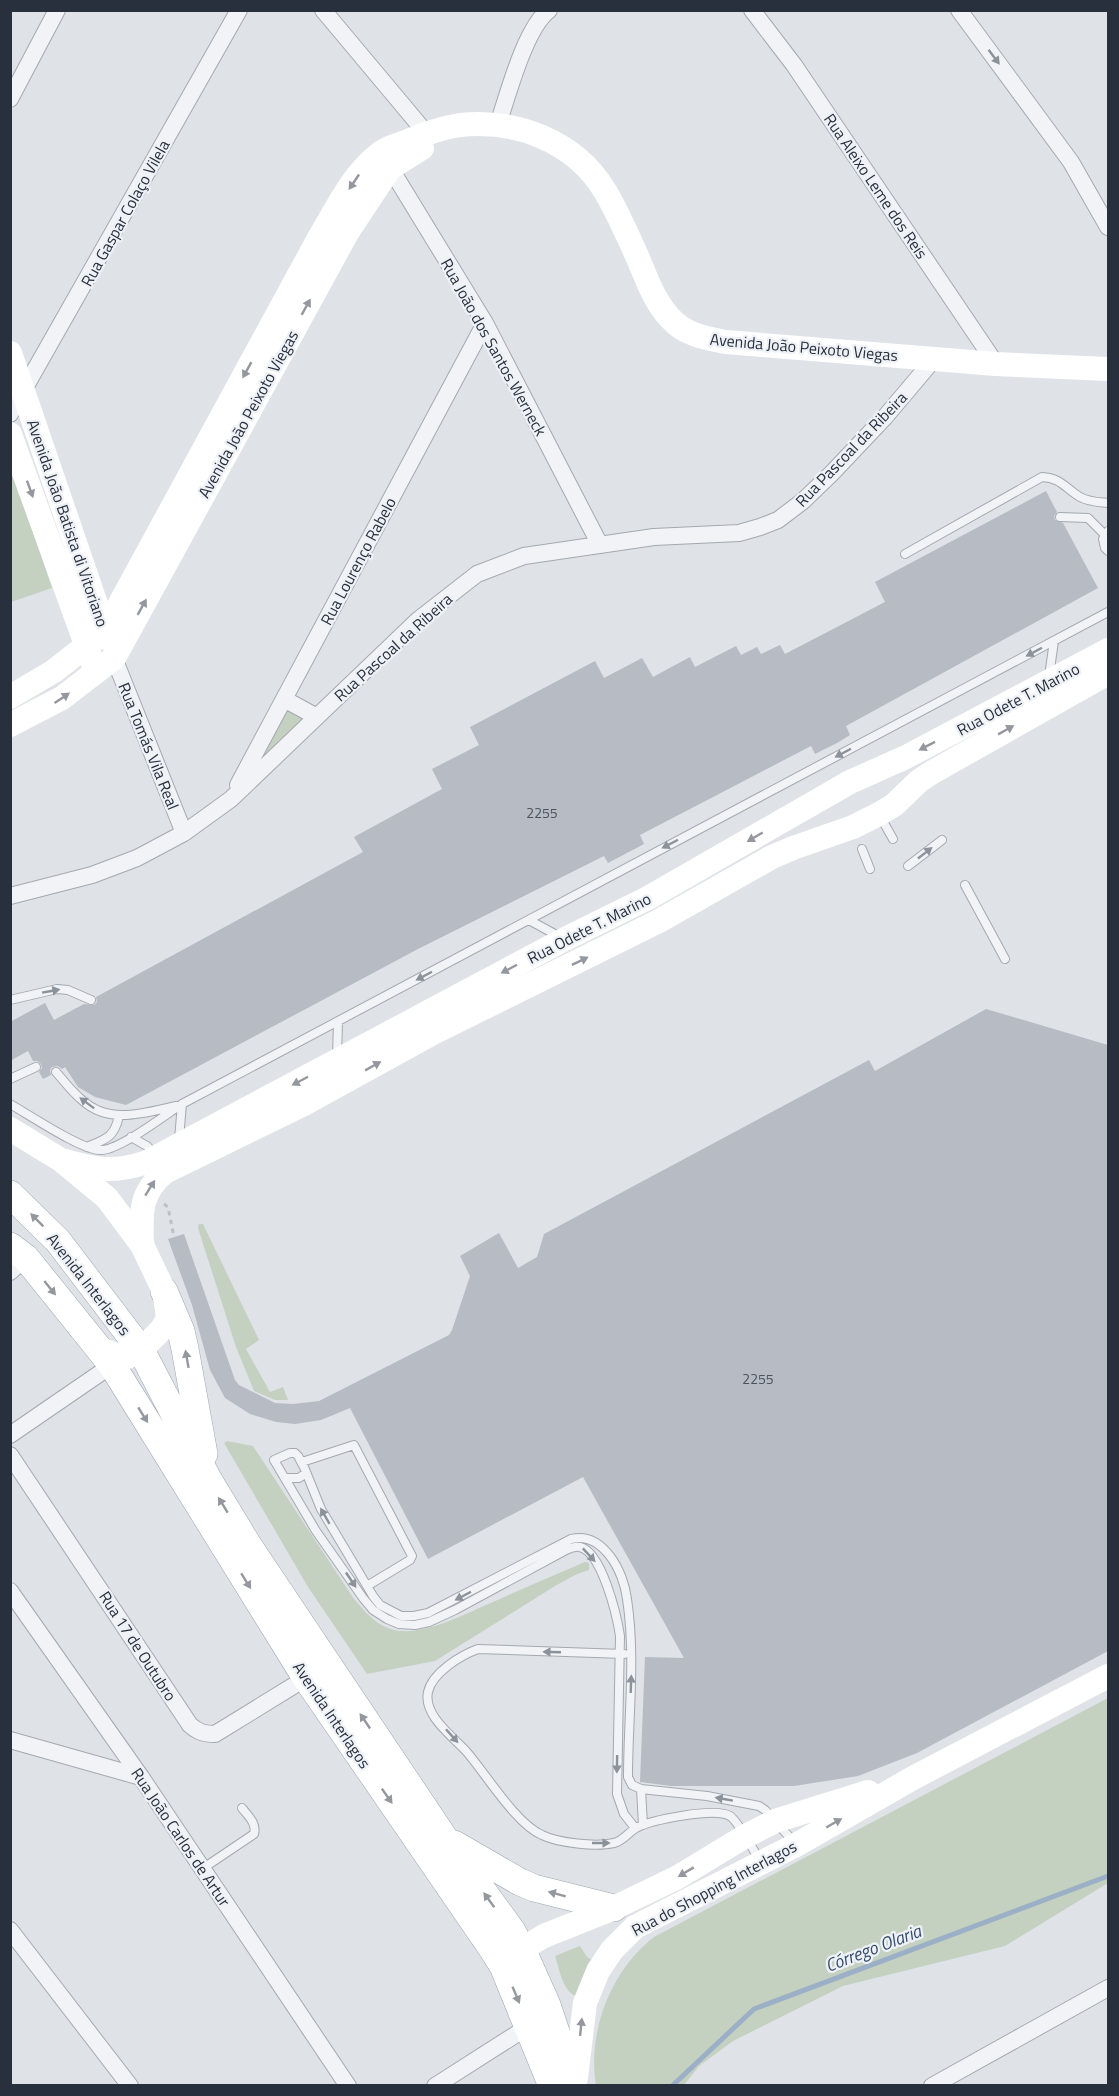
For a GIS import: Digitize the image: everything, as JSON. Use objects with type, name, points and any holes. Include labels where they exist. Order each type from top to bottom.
[{"type":"main road","name":"Avenida Interlagos","points":[[10,1194],[58,1241],[141,1350],[208,1479],[248,1545],[445,1839],[512,1931],[513,1958],[529,2026],[552,2085]]},
{"type":"main road","name":"Avenida Interlagos","points":[[16,1259],[106,1357],[306,1678],[547,2005],[574,2085]]},
{"type":"main road","points":[[164,1291],[181,1331],[208,1479]]},
{"type":"main road","points":[[445,1839],[520,1882],[614,1908]]},
{"type":"street","points":[[10,99],[57,10]]},
{"type":"street","name":"Rua Gaspar Colaço Vilela","points":[[10,414],[239,10]]},
{"type":"street","points":[[323,10],[426,133]]},
{"type":"street","name":"Rua Aleixo Leme dos Reis","points":[[752,10],[794,64],[996,364]]},
{"type":"street","points":[[959,10],[1071,162],[1108,227]]},
{"type":"street","points":[[498,124],[517,66],[541,13]]},
{"type":"street","name":"Avenida João Peixoto Viegas","points":[[10,725],[62,698],[105,665],[347,233],[385,160],[445,134],[498,124]]},
{"type":"street","name":"Avenida João Peixoto Viegas","points":[[10,697],[54,671],[96,638],[319,238],[357,177],[426,133],[446,127],[498,124],[524,130],[555,142],[575,157],[605,190],[655,296],[671,320],[687,332],[726,342],[996,364],[1108,369]]},
{"type":"street","name":"Rua João dos Santos Werneck","points":[[385,160],[485,323],[600,545]]},
{"type":"street","name":"Rua Lourenço Rabelo","points":[[231,799],[485,323]]},
{"type":"street","name":"Avenida João Batista di Vitoriano","points":[[10,353],[105,665]]},
{"type":"street","name":"Rua Pascoal da Ribeira","points":[[10,896],[92,875],[137,858],[184,833],[231,799],[418,620],[477,574],[524,556],[654,537],[739,533],[778,520],[803,501],[832,473],[885,417],[934,359]]},
{"type":"street","name":"Avenida João Batista di Vitoriano","points":[[10,434],[96,638]]},
{"type":"street","name":"Rua Odete T. Marino","points":[[61,1160],[105,1170],[133,1167],[168,1151],[565,939],[648,898],[848,784],[906,757],[1108,650]]},
{"type":"street","name":"Rua Tomás Vila Real","points":[[105,665],[184,833]]},
{"type":"street","name":"Rua Odete T. Marino","points":[[142,1245],[142,1203],[156,1179],[165,1172],[304,1104],[433,1033],[659,921],[772,857],[824,838],[857,838],[879,814],[894,806],[914,785],[931,773],[1108,673]]},
{"type":"street","points":[[284,699],[317,717]]},
{"type":"street","points":[[857,838],[842,813],[838,799],[848,784],[867,783],[874,791],[879,814]]},
{"type":"street","points":[[806,808],[817,812],[825,820],[824,838]]},
{"type":"street","name":"Avenida Interlagos","points":[[10,1129],[61,1160],[107,1198],[142,1245],[164,1291],[168,1317],[161,1330],[141,1350],[128,1357],[106,1357]]},
{"type":"street","points":[[10,1435],[106,1357]]},
{"type":"street","name":"Rua 17 de Outubro","points":[[10,1455],[190,1725],[197,1731],[215,1734],[306,1678]]},
{"type":"street","name":"Rua João Carlos de Artur","points":[[10,1591],[141,1778],[348,2085]]},
{"type":"street","name":"Rua do Shopping Interlagos","points":[[574,2085],[585,2003],[598,1971],[612,1950],[635,1927],[760,1861],[796,1845],[913,1778],[1108,1676]]},
{"type":"street","points":[[10,1740],[141,1778]]},
{"type":"street","name":"Rua do Shopping Interlagos","points":[[513,1958],[544,1936],[614,1908],[678,1877],[775,1821],[913,1778]]},
{"type":"street","points":[[10,1930],[130,2085]]},
{"type":"street","points":[[932,2085],[1108,1988]]},
{"type":"street","points":[[435,2085],[529,2026]]},
{"type":"lane","points":[[905,554],[1042,477],[1062,482],[1083,498],[1108,503]]},
{"type":"lane","points":[[1060,517],[1088,518],[1107,533],[1103,544],[1108,551]]},
{"type":"lane","points":[[10,1104],[87,1147],[102,1150],[123,1142],[182,1104],[1108,612]]},
{"type":"lane","points":[[1048,683],[1054,641]]},
{"type":"lane","points":[[879,814],[893,839]]},
{"type":"lane","points":[[857,838],[870,869]]},
{"type":"lane","points":[[908,866],[942,840]]},
{"type":"lane","points":[[965,885],[1005,959]]},
{"type":"lane","points":[[529,920],[565,939]]},
{"type":"lane","points":[[10,1000],[57,989],[68,990],[91,1000]]},
{"type":"lane","points":[[337,1061],[338,1022]]},
{"type":"lane","points":[[10,1079],[36,1067]]},
{"type":"lane","points":[[56,1072],[82,1101],[112,1116],[131,1116],[182,1104]]},
{"type":"lane","points":[[131,1137],[147,1146],[168,1151],[182,1104]]},
{"type":"lane","points":[[87,1147],[112,1134],[116,1129],[119,1116]]},
{"type":"lane","points":[[302,1462],[354,1445],[375,1484],[412,1556],[410,1560],[367,1587]]},
{"type":"lane","points":[[639,1826],[624,1814],[617,1794],[620,1654],[617,1614],[597,1564],[585,1550],[578,1547],[568,1549],[429,1622],[415,1625],[399,1624],[380,1615],[363,1598],[316,1530],[274,1460],[295,1453],[302,1462],[321,1509],[367,1587],[380,1605],[401,1616],[428,1613],[571,1539],[583,1537],[595,1542],[606,1551],[614,1563],[627,1596],[632,1655],[628,1778],[632,1785],[640,1789],[707,1796],[752,1804],[765,1810],[796,1845]]},
{"type":"lane","points":[[285,1478],[296,1479],[306,1473]]},
{"type":"lane","points":[[568,1549],[571,1539]]},
{"type":"lane","points":[[632,1655],[478,1649],[449,1664],[428,1689],[427,1701],[434,1716],[482,1769],[512,1809],[540,1835],[576,1843],[613,1843],[639,1826],[699,1812],[722,1813],[731,1816],[760,1861]]},
{"type":"lane","points":[[639,1826],[640,1789]]},
{"type":"lane","points":[[202,1869],[254,1834],[254,1824],[242,1808]]},
{"type":"green space","points":[[10,464],[52,588],[11,602],[10,602]]},
{"type":"green space","points":[[290,704],[310,715],[259,764]]},
{"type":"green space","points":[[199,1224],[203,1224],[259,1340],[246,1349],[270,1392],[283,1387],[288,1400],[275,1400],[254,1391],[236,1347],[198,1228]]},
{"type":"green space","points":[[227,1441],[253,1446],[354,1599],[380,1624],[393,1630],[412,1631],[436,1626],[585,1562],[589,1563],[589,1570],[555,1586],[435,1661],[367,1674],[308,1587],[224,1443]]},
{"type":"green space","points":[[1108,1698],[1108,1883],[1005,1946],[843,1986],[733,2041],[699,2066],[684,2085],[596,2085],[595,2044],[606,2004],[614,1984],[626,1967],[654,1937]]},
{"type":"green space","points":[[580,1946],[587,1957],[597,1963],[579,1997],[573,1995],[565,1986],[555,1956]]},
{"type":"building","points":[[1046,491],[1057,512],[1054,516],[1055,520],[1063,523],[1098,588],[846,726],[850,735],[837,743],[815,754],[811,746],[640,835],[644,844],[608,863],[604,856],[418,949],[126,1105],[95,1097],[78,1087],[65,1067],[62,1069],[58,1066],[52,1067],[51,1075],[43,1079],[39,1072],[42,1068],[41,1064],[33,1061],[28,1051],[10,1061],[10,1022],[45,1003],[54,1020],[84,1004],[94,1005],[97,1002],[96,997],[363,852],[354,837],[442,789],[432,769],[479,745],[470,727],[595,661],[604,678],[642,658],[653,677],[690,657],[695,667],[736,646],[741,655],[757,647],[761,654],[780,645],[785,654],[885,602],[875,582]]},
{"type":"building","points":[[986,1009],[1108,1045],[1108,1651],[917,1753],[858,1776],[794,1786],[671,1786],[640,1782],[645,1657],[684,1658],[583,1477],[428,1559],[350,1408],[321,1420],[295,1424],[276,1422],[250,1414],[225,1398],[210,1370],[192,1305],[168,1239],[184,1234],[235,1380],[239,1385],[275,1403],[293,1404],[319,1401],[449,1335],[470,1276],[460,1256],[499,1233],[518,1268],[537,1257],[544,1234],[869,1060],[875,1071]]},
{"type":"waterway","name":"Córrego Olaria","points":[[672,2086],[754,2009],[1108,1876]]}]
